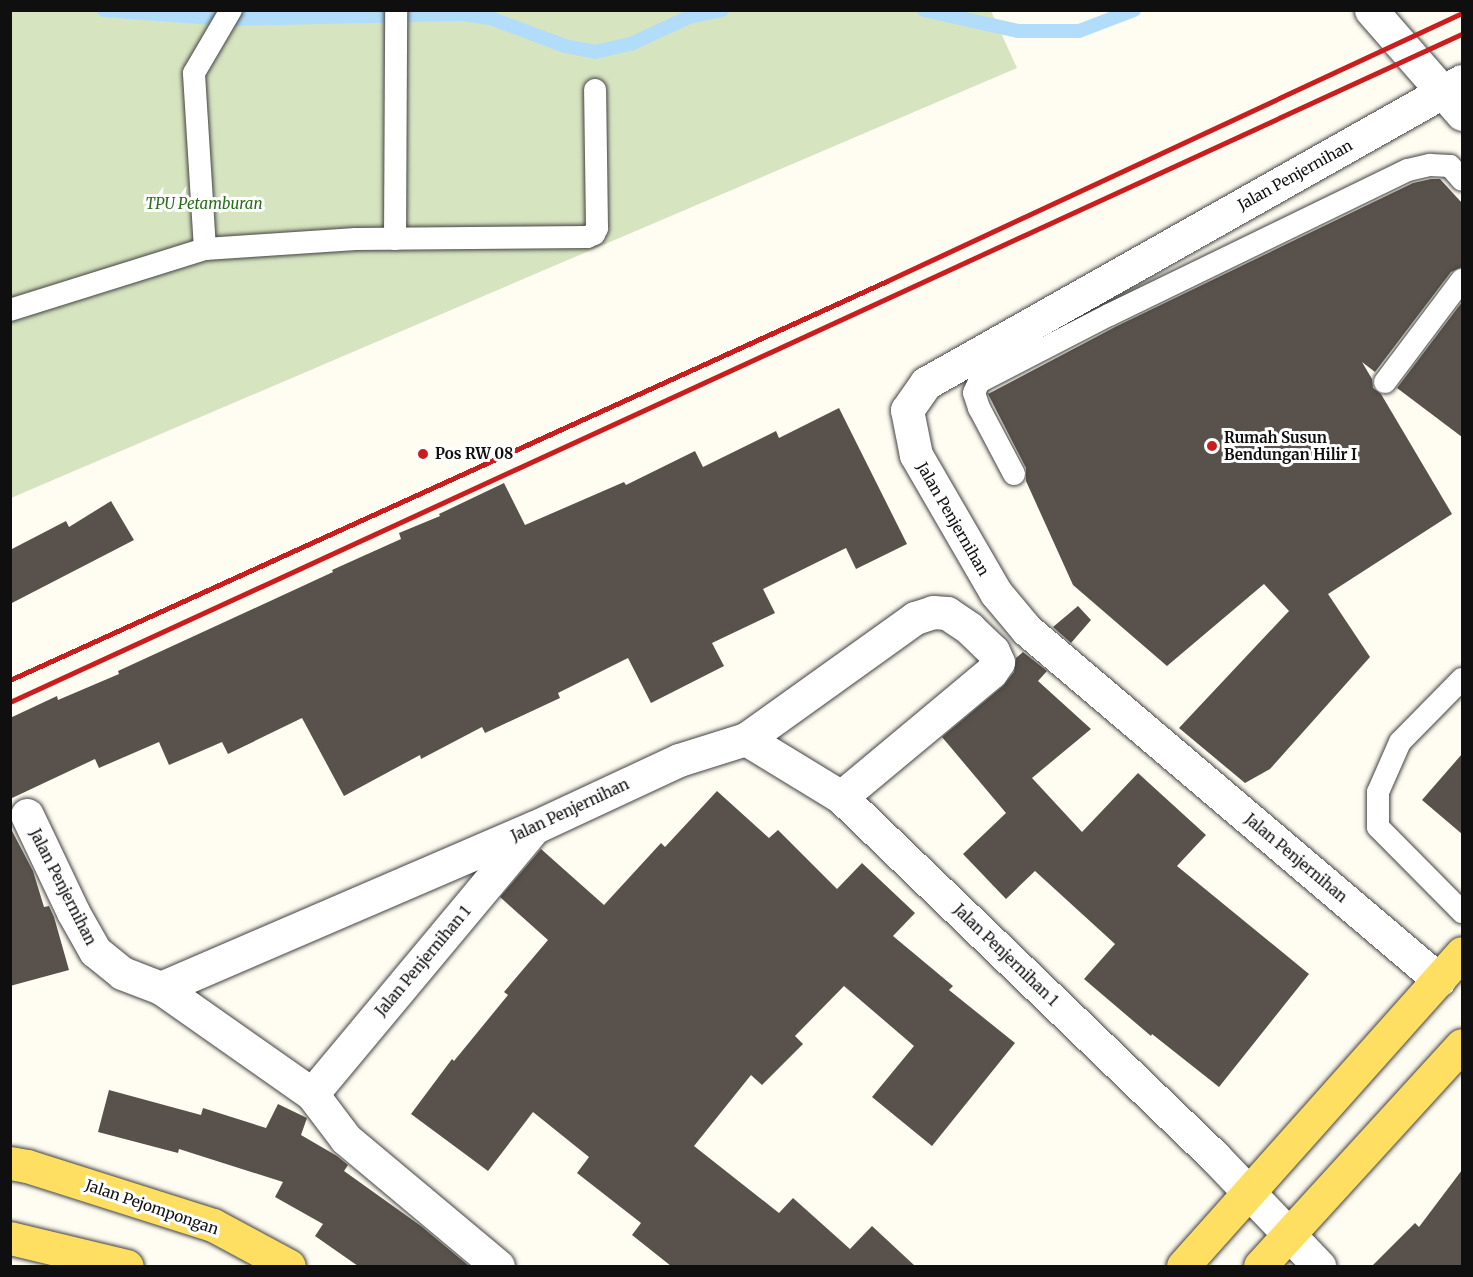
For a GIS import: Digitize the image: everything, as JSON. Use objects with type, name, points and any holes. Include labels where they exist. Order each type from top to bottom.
[{"type":"main road","points":[[1188,1266],[1248,1193],[1462,953]]},
{"type":"main road","points":[[1260,1266],[1462,1045]]},
{"type":"main road","name":"Jalan Pejompongan","points":[[10,1163],[27,1166],[213,1225],[289,1266]]},
{"type":"main road","points":[[10,1238],[127,1266]]},
{"type":"street","points":[[1371,10],[1456,96]]},
{"type":"street","name":"Jalan Penjernihan","points":[[1439,980],[1027,630],[996,593],[916,455],[907,410],[926,383],[1456,96]]},
{"type":"street","name":"Jalan Penjernihan","points":[[27,815],[73,912],[95,951],[122,973],[161,988],[533,828],[679,760],[746,739],[915,618],[933,612],[946,613],[969,628],[993,651],[998,662],[991,672],[841,797]]},
{"type":"street","name":"Jalan Penjernihan 1","points":[[746,739],[841,797],[1198,1141],[1319,1266]]},
{"type":"street","name":"Jalan Penjernihan 1","points":[[312,1094],[533,828]]},
{"type":"street","points":[[161,988],[312,1094],[346,1139],[498,1266]]},
{"type":"lane","points":[[205,249],[193,81],[196,68],[231,10]]},
{"type":"lane","points":[[395,239],[396,10]]},
{"type":"lane","points":[[10,310],[205,249],[395,239],[587,237],[594,234],[597,228],[595,90]]},
{"type":"lane","points":[[1014,474],[979,408],[974,393],[979,382],[1109,315],[1408,170],[1430,165],[1450,166],[1462,180]]},
{"type":"lane","points":[[1385,382],[1462,280]]},
{"type":"lane","points":[[1462,679],[1400,742],[1378,792],[1378,827],[1462,912]]},
{"type":"green space","name":"TPU Petamburan","points":[[11,11],[991,11],[1017,68],[11,498]]},
{"type":"building","name":"Rumah Susun Bendungan Hilir I","points":[[1440,179],[1462,203],[1462,267],[1451,272],[1375,372],[1362,362],[1372,379],[1373,388],[1381,394],[1452,514],[1328,594],[1370,657],[1270,769],[1245,783],[1179,728],[1289,611],[1264,584],[1167,666],[1073,585],[1026,481],[1026,468],[988,394],[1115,327],[1413,183]]},
{"type":"building","points":[[1462,302],[1462,437],[1397,388]]},
{"type":"building","points":[[839,408],[907,544],[856,569],[846,548],[763,589],[775,613],[712,643],[724,666],[651,703],[628,658],[558,693],[560,698],[485,733],[482,727],[421,759],[420,755],[344,796],[302,718],[228,754],[222,742],[169,765],[159,742],[99,768],[95,759],[10,799],[10,718],[57,696],[58,700],[119,674],[118,671],[401,539],[399,533],[440,516],[439,514],[504,483],[525,525],[624,482],[626,485],[695,451],[703,467],[776,431],[779,438]]},
{"type":"building","points":[[111,501],[134,540],[10,604],[10,550],[66,521],[69,527]]},
{"type":"building","points":[[1078,606],[1091,620],[1071,643],[1053,627]]},
{"type":"building","points":[[1023,652],[1047,671],[1038,681],[1091,729],[1032,778],[1082,832],[1138,773],[1206,835],[1177,866],[1309,974],[1219,1087],[1152,1034],[1151,1036],[1084,979],[1115,944],[1035,871],[1006,899],[963,854],[1006,813],[942,737],[1003,686],[1014,672],[1016,658]]},
{"type":"building","points":[[1462,754],[1462,834],[1422,800]]},
{"type":"building","points":[[717,791],[769,838],[778,830],[837,889],[862,863],[915,913],[893,936],[953,986],[949,990],[1015,1043],[932,1146],[872,1097],[914,1046],[844,986],[795,1036],[803,1044],[762,1085],[751,1075],[694,1146],[779,1213],[793,1198],[850,1249],[872,1226],[915,1266],[671,1266],[632,1235],[641,1223],[577,1173],[589,1157],[533,1112],[488,1171],[411,1114],[452,1059],[454,1061],[508,995],[504,992],[548,940],[500,897],[541,849],[604,905],[661,843],[665,847]]},
{"type":"building","points":[[10,827],[33,871],[44,907],[49,906],[54,917],[69,970],[10,986]]},
{"type":"building","points":[[109,1090],[201,1115],[203,1108],[266,1128],[278,1104],[307,1118],[301,1135],[337,1156],[348,1165],[344,1171],[421,1226],[469,1266],[358,1266],[315,1236],[323,1224],[275,1197],[283,1182],[179,1149],[178,1153],[98,1132]]},
{"type":"building","points":[[1462,1170],[1462,1266],[1372,1266],[1415,1223],[1419,1227]]},
{"type":"waterway","points":[[104,10],[225,19],[463,14],[493,19],[565,46],[595,52],[633,43],[689,17],[722,10]]},
{"type":"waterway","points":[[924,10],[1018,31],[1079,31],[1134,10]]},
{"type":"railway","points":[[10,680],[887,281],[1462,13]]},
{"type":"railway","points":[[10,702],[1462,34]]},
{"type":"place","name":"Rumah Susun Bendungan Hilir I","points":[[1212,446]]},
{"type":"place","name":"Pos RW 08","points":[[423,454]]}]
